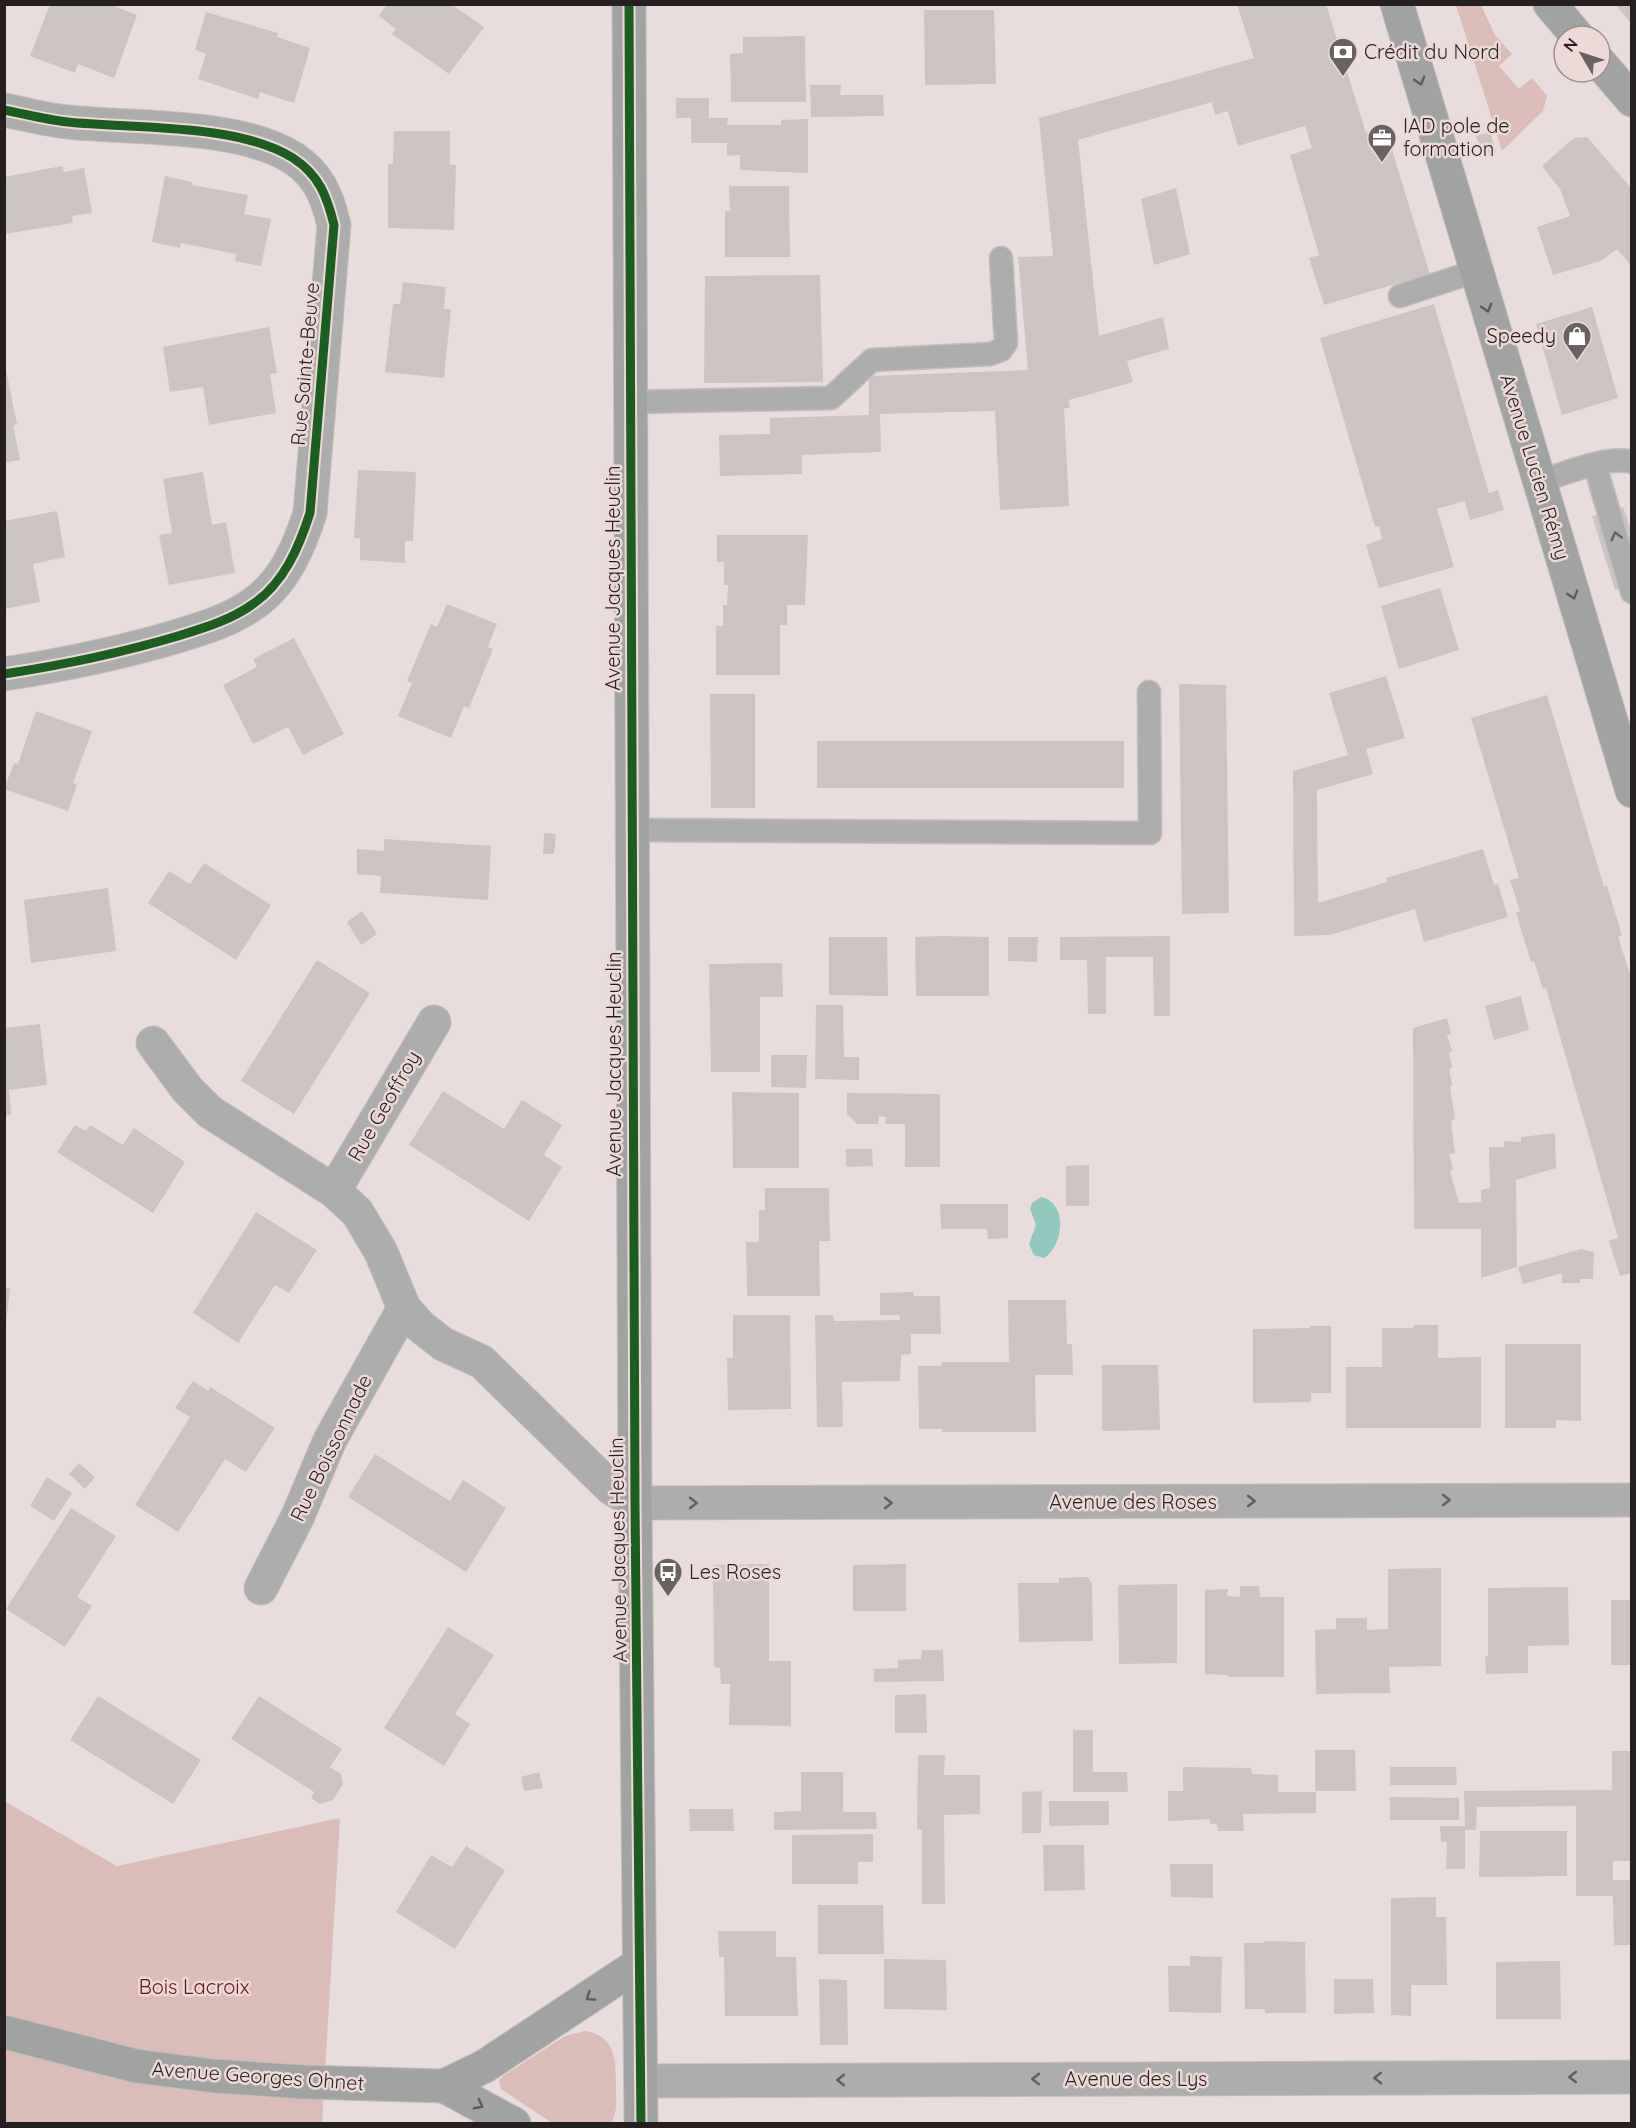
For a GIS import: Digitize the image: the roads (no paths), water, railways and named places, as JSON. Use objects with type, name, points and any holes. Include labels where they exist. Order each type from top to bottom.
[{"type":"street","name":"Avenue Jacques Heuclin","points":[[629,4],[634,1503],[641,2124]]},
{"type":"street","name":"Avenue Lucien Rémy","points":[[1397,4],[1632,791]]},
{"type":"street","points":[[1550,4],[1567,24]]},
{"type":"street","points":[[1612,77],[1632,100]]},
{"type":"street","name":"Rue Sainte-Beuve","points":[[4,110],[66,122],[224,135],[268,145],[294,158],[314,176],[326,194],[334,225],[310,513],[301,542],[284,574],[254,604],[218,624],[136,649],[4,674]]},
{"type":"street","name":"Rue Geoffroy","points":[[334,1191],[434,1022]]},
{"type":"street","points":[[153,1043],[187,1089],[210,1112],[334,1191],[357,1212],[381,1252],[404,1308],[443,1344],[482,1362],[611,1488],[634,1503]]},
{"type":"street","name":"Rue Boissonnade","points":[[261,1588],[297,1518],[330,1440],[404,1308]]},
{"type":"street","name":"Avenue des Roses","points":[[634,1503],[1632,1500]]},
{"type":"street","name":"Avenue Georges Ohnet","points":[[444,2086],[485,2066],[639,1964]]},
{"type":"street","name":"Avenue Georges Ohnet","points":[[4,2032],[136,2066],[203,2075],[304,2082],[444,2086],[514,2124]]},
{"type":"street","name":"Avenue des Lys","points":[[641,2081],[1632,2077]]},
{"type":"lane","points":[[630,402],[831,398],[872,360],[990,354],[1001,350],[1006,343],[1001,258]]},
{"type":"lane","points":[[1400,296],[1476,271]]},
{"type":"lane","points":[[1539,482],[1595,465],[1624,460],[1632,462]]},
{"type":"lane","points":[[1595,465],[1632,592]]},
{"type":"lane","points":[[631,830],[1150,833],[1149,692]]},
{"type":"water","points":[[1041,1197],[1056,1207],[1060,1225],[1056,1244],[1044,1258],[1034,1255],[1029,1244],[1036,1225],[1030,1209],[1032,1203]]},
{"type":"place","name":"Crédit du Nord","points":[[1343,78]]},
{"type":"place","name":"IAD pole de formation","points":[[1382,164]]},
{"type":"place","name":"Speedy","points":[[1577,362]]},
{"type":"place","name":"Les Roses","points":[[668,1598]]},
{"type":"park label","name":"Bois Lacroix","points":[[194,1987]]}]
